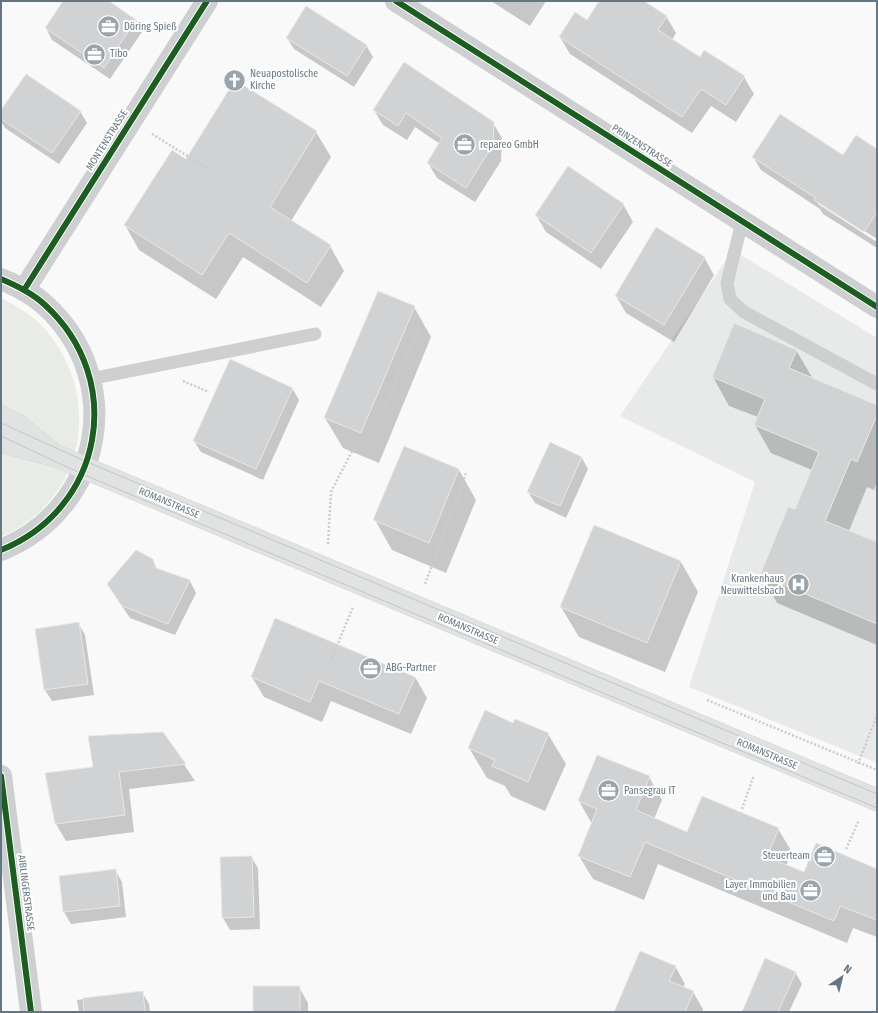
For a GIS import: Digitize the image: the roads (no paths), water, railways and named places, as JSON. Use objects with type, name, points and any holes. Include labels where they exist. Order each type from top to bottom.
[{"type":"main road","name":"ROMANSTRASSE","points":[[1,417],[17,425],[59,457]]},
{"type":"main road","name":"ROMANSTRASSE","points":[[1,441],[59,457],[873,799]]},
{"type":"street","name":"MONTENSTRASSE","points":[[24,290],[207,1]]},
{"type":"street","name":"PRINZENSTRASSE","points":[[396,1],[877,307]]},
{"type":"street","points":[[1,279],[24,290],[45,305],[63,324],[77,345],[87,368],[94,394],[95,419],[92,445],[85,468],[74,490],[48,522],[31,535],[1,550]]},
{"type":"street","name":"AIBLINGERSTRASSE","points":[[1,776],[31,1012]]},
{"type":"lane","points":[[742,222],[727,283],[730,299],[744,312],[877,384]]},
{"type":"lane","points":[[90,379],[315,334]]},
{"type":"tram line","points":[[1,423],[87,462],[877,794]]},
{"type":"tram line","points":[[1,436],[82,474],[877,808]]},
{"type":"place","name":"Döring Spieß","points":[[109,27]]},
{"type":"place","name":"Tibo","points":[[95,54]]},
{"type":"place","name":"Neuapostolische Kirche","points":[[235,80]]},
{"type":"place","name":"repareo GmbH","points":[[464,145]]},
{"type":"place","name":"Krankenhaus Neuwittelsbach","points":[[799,585]]},
{"type":"place","name":"ABG-Partner","points":[[370,668]]},
{"type":"place","name":"Pansegrau IT","points":[[609,791]]},
{"type":"place","name":"Steuerteam","points":[[825,856]]},
{"type":"place","name":"Layer Immobilien und Bau","points":[[811,891]]}]
